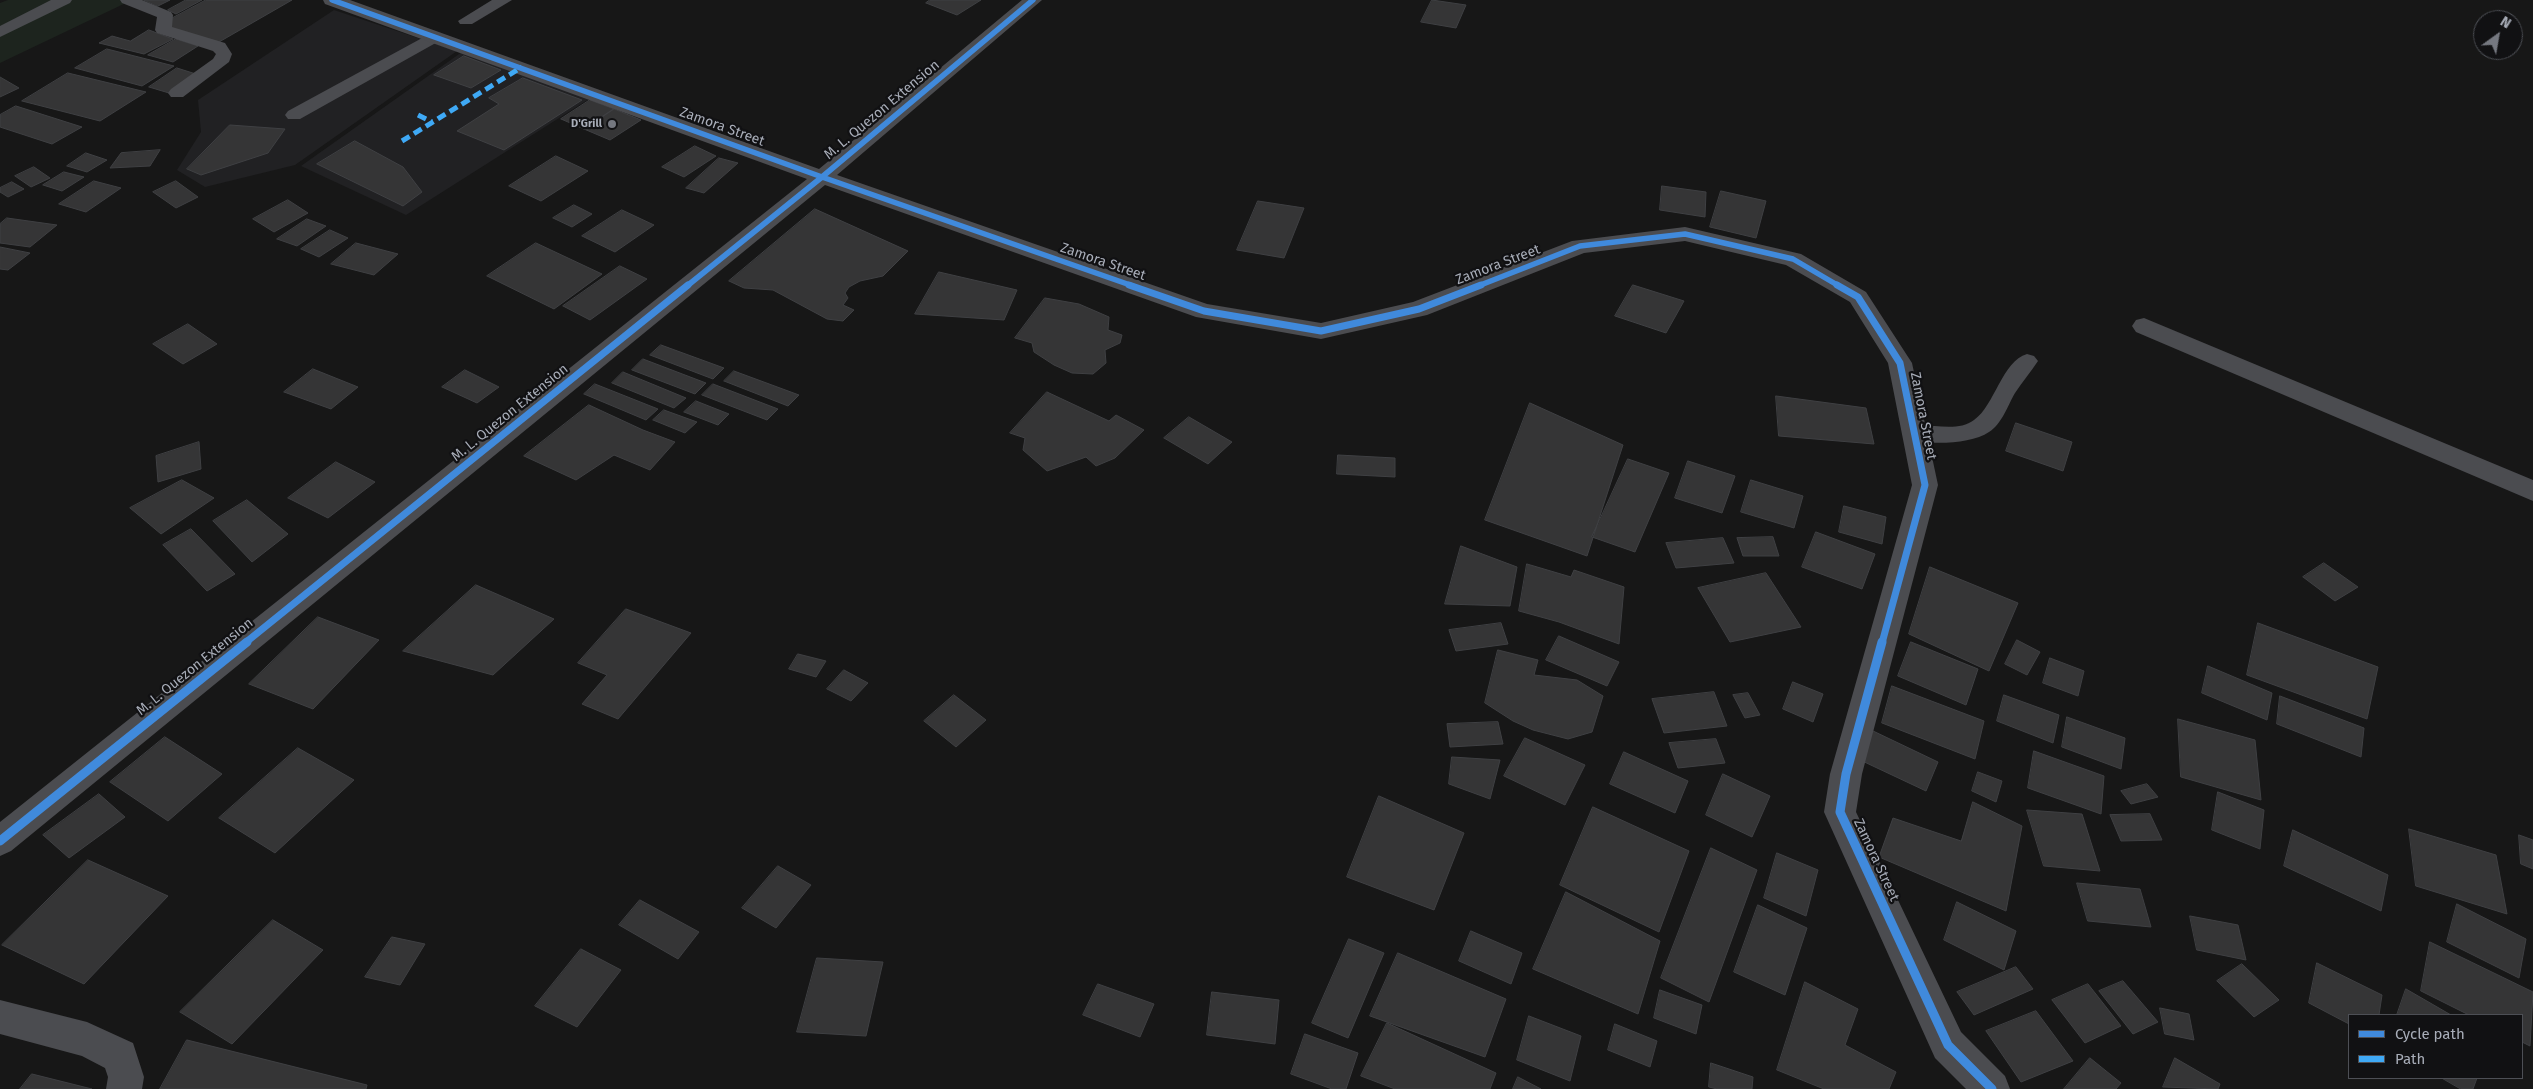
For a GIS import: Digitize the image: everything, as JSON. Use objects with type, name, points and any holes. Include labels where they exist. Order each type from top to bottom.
[{"type":"street","name":"Zamora Street","points":[[332,0],[822,177],[1204,311],[1320,331],[1419,309],[1580,246],[1684,234],[1794,259],[1858,297],[1900,362],[1925,486],[1846,774],[1840,812],[1948,1045],[1992,1089]]},
{"type":"street","name":"M. L. Quezon Extension","points":[[0,841],[822,177],[1033,0]]},
{"type":"street","points":[[2144,326],[2533,491]]},
{"type":"street","points":[[0,1017],[88,1040],[120,1056],[126,1078],[124,1089]]},
{"type":"lane","points":[[0,32],[64,0]]},
{"type":"lane","points":[[128,0],[165,14],[162,30],[219,47],[224,54],[221,62],[177,93]]},
{"type":"lane","points":[[466,21],[504,0]]},
{"type":"lane","points":[[294,116],[436,36]]},
{"type":"lane","points":[[1913,433],[1962,434],[1982,426],[1994,412],[2007,388],[2027,361]]},
{"type":"shaded area","points":[[8,0],[132,0],[0,63],[0,3]]},
{"type":"shaded area","points":[[334,10],[457,51],[295,165],[205,187],[177,170],[201,132],[198,100]]},
{"type":"shaded area","points":[[462,52],[589,99],[406,215],[301,166]]},
{"type":"building","points":[[144,0],[170,0],[158,6]]},
{"type":"building","points":[[186,0],[202,0],[176,14],[168,10]]},
{"type":"building","points":[[206,0],[292,0],[219,42],[168,27],[169,20]]},
{"type":"building","points":[[930,0],[981,0],[957,15],[926,3]]},
{"type":"building","points":[[1432,0],[1466,5],[1456,28],[1421,22]]},
{"type":"building","points":[[149,30],[173,39],[144,54],[99,43],[112,36],[130,41]]},
{"type":"building","points":[[176,39],[198,46],[173,62],[148,55]]},
{"type":"building","points":[[107,49],[174,66],[142,86],[75,68]]},
{"type":"building","points":[[464,56],[501,70],[471,88],[434,75]]},
{"type":"building","points":[[177,68],[199,75],[169,93],[149,87]]},
{"type":"building","points":[[68,73],[146,92],[100,121],[22,101]]},
{"type":"building","points":[[0,77],[19,88],[0,97]]},
{"type":"building","points":[[523,78],[582,100],[504,150],[457,131],[499,104],[489,98]]},
{"type":"building","points":[[590,100],[614,109],[584,129],[561,119]]},
{"type":"building","points":[[16,106],[82,127],[52,144],[0,127],[0,115]]},
{"type":"building","name":"D'Grill","points":[[614,109],[641,120],[610,140],[584,129]]},
{"type":"building","points":[[230,125],[285,129],[268,153],[201,175],[187,169]]},
{"type":"building","points":[[355,141],[403,167],[422,192],[403,206],[317,164]]},
{"type":"building","points":[[695,146],[716,156],[684,177],[662,167]]},
{"type":"building","points":[[160,150],[150,166],[110,168],[121,153]]},
{"type":"building","points":[[86,153],[107,160],[87,172],[67,166]]},
{"type":"building","points":[[556,156],[588,171],[541,201],[509,186]]},
{"type":"building","points":[[719,158],[738,163],[704,193],[686,188]]},
{"type":"building","points":[[34,167],[50,178],[31,187],[15,176]]},
{"type":"building","points":[[64,172],[84,177],[62,191],[43,185]]},
{"type":"building","points":[[94,181],[121,188],[86,212],[59,204]]},
{"type":"building","points":[[176,181],[198,197],[176,208],[153,192]]},
{"type":"building","points":[[12,182],[24,189],[8,197],[0,192],[0,188]]},
{"type":"building","points":[[1662,186],[1706,192],[1705,217],[1660,210]]},
{"type":"building","points":[[1721,191],[1766,201],[1756,238],[1710,227]]},
{"type":"building","points":[[288,200],[308,213],[274,232],[253,219]]},
{"type":"building","points":[[1258,201],[1304,208],[1284,258],[1237,250]]},
{"type":"building","points":[[574,205],[592,214],[572,227],[553,218]]},
{"type":"building","points":[[815,209],[908,251],[883,276],[860,281],[849,287],[845,293],[848,298],[843,305],[854,310],[843,321],[827,319],[773,290],[744,288],[729,281]]},
{"type":"building","points":[[622,210],[654,225],[615,252],[582,236]]},
{"type":"building","points":[[7,218],[57,225],[30,247],[0,243],[0,224]]},
{"type":"building","points":[[307,219],[326,226],[297,246],[277,239]]},
{"type":"building","points":[[330,230],[348,238],[319,257],[301,249]]},
{"type":"building","points":[[356,243],[398,254],[374,275],[331,264]]},
{"type":"building","points":[[536,243],[602,274],[554,309],[487,276]]},
{"type":"building","points":[[0,247],[30,253],[8,270],[0,269]]},
{"type":"building","points":[[620,266],[647,279],[590,320],[563,306]]},
{"type":"building","points":[[939,272],[1017,290],[1004,320],[915,314]]},
{"type":"building","points":[[1633,285],[1684,301],[1666,333],[1615,316]]},
{"type":"building","points":[[1045,298],[1079,304],[1109,317],[1108,330],[1122,335],[1120,343],[1105,350],[1106,363],[1093,374],[1072,373],[1054,365],[1034,352],[1032,343],[1015,338]]},
{"type":"building","points":[[188,324],[217,344],[183,364],[153,344]]},
{"type":"building","points":[[661,345],[724,368],[713,379],[650,355]]},
{"type":"building","points":[[643,359],[706,383],[695,394],[632,370]]},
{"type":"building","points":[[313,369],[358,387],[331,409],[284,392]]},
{"type":"building","points":[[465,370],[499,387],[477,403],[442,387]]},
{"type":"building","points":[[734,371],[799,395],[788,406],[724,381]]},
{"type":"building","points":[[623,372],[686,398],[674,408],[612,383]]},
{"type":"building","points":[[595,384],[658,409],[646,420],[584,394]]},
{"type":"building","points":[[713,384],[778,409],[767,420],[702,395]]},
{"type":"building","points":[[1047,392],[1109,421],[1116,415],[1144,430],[1115,458],[1096,466],[1086,457],[1047,471],[1023,450],[1025,438],[1010,433]]},
{"type":"building","points":[[1776,396],[1866,408],[1874,444],[1779,436]]},
{"type":"building","points":[[696,401],[729,414],[718,425],[684,412]]},
{"type":"building","points":[[1530,403],[1623,445],[1587,556],[1485,520]]},
{"type":"building","points":[[589,405],[643,430],[675,442],[650,470],[614,455],[576,480],[524,456]]},
{"type":"building","points":[[664,410],[697,422],[685,433],[653,420]]},
{"type":"building","points":[[1189,417],[1232,442],[1208,464],[1164,438]]},
{"type":"building","points":[[2016,423],[2072,442],[2063,471],[2006,451]]},
{"type":"building","points":[[199,442],[201,469],[158,482],[156,456]]},
{"type":"building","points":[[1338,455],[1395,458],[1395,477],[1337,474]]},
{"type":"building","points":[[1628,459],[1669,473],[1635,552],[1592,537]]},
{"type":"building","points":[[1688,461],[1735,476],[1722,513],[1675,498]]},
{"type":"building","points":[[336,462],[375,482],[328,518],[288,498]]},
{"type":"building","points":[[182,480],[214,498],[161,534],[130,508]]},
{"type":"building","points":[[1751,480],[1803,496],[1794,528],[1741,512]]},
{"type":"building","points":[[247,500],[288,534],[252,562],[213,521]]},
{"type":"building","points":[[1844,506],[1886,517],[1882,544],[1839,532]]},
{"type":"building","points":[[191,529],[235,574],[207,591],[163,545]]},
{"type":"building","points":[[1816,532],[1875,554],[1862,589],[1802,567]]},
{"type":"building","points":[[1773,537],[1779,556],[1743,556],[1737,538]]},
{"type":"building","points":[[1723,538],[1734,563],[1676,568],[1666,543]]},
{"type":"building","points":[[1461,546],[1517,567],[1510,606],[1445,604]]},
{"type":"building","points":[[2324,563],[2358,587],[2335,601],[2303,577]]},
{"type":"building","points":[[1527,564],[1571,577],[1574,570],[1624,587],[1619,644],[1559,622],[1519,611]]},
{"type":"building","points":[[1930,567],[2018,603],[1989,671],[1909,634]]},
{"type":"building","points":[[1766,573],[1801,627],[1730,642],[1698,588]]},
{"type":"building","points":[[476,585],[554,619],[493,675],[403,651]]},
{"type":"building","points":[[626,609],[691,633],[618,719],[582,704],[607,675],[578,663]]},
{"type":"building","points":[[318,617],[379,640],[313,709],[249,684]]},
{"type":"building","points":[[1501,623],[1508,644],[1456,651],[1449,630]]},
{"type":"building","points":[[2258,623],[2378,667],[2367,719],[2247,675]]},
{"type":"building","points":[[1559,636],[1619,662],[1607,686],[1546,660]]},
{"type":"building","points":[[2017,640],[2040,652],[2027,675],[2005,664]]},
{"type":"building","points":[[1911,642],[1978,669],[1966,705],[1898,676]]},
{"type":"building","points":[[1498,650],[1538,660],[1534,675],[1577,680],[1603,696],[1592,732],[1568,739],[1533,730],[1513,721],[1485,703]]},
{"type":"building","points":[[798,654],[826,661],[816,677],[789,669]]},
{"type":"building","points":[[2050,658],[2084,671],[2078,696],[2043,683]]},
{"type":"building","points":[[2208,666],[2272,693],[2267,720],[2202,693]]},
{"type":"building","points":[[844,670],[868,683],[851,701],[827,689]]},
{"type":"building","points":[[1793,682],[1823,694],[1813,722],[1783,709]]},
{"type":"building","points":[[1892,686],[1984,721],[1975,759],[1882,723]]},
{"type":"building","points":[[1714,692],[1727,726],[1664,733],[1652,699]]},
{"type":"building","points":[[1748,693],[1760,715],[1745,718],[1733,695]]},
{"type":"building","points":[[954,695],[986,720],[956,747],[924,721]]},
{"type":"building","points":[[2004,695],[2059,715],[2053,743],[1997,721]]},
{"type":"building","points":[[2280,696],[2364,728],[2361,757],[2277,724]]},
{"type":"building","points":[[2067,717],[2125,738],[2121,769],[2062,747]]},
{"type":"building","points":[[2178,719],[2255,740],[2261,800],[2181,777]]},
{"type":"building","points":[[1498,722],[1503,744],[1450,747],[1447,724]]},
{"type":"building","points":[[1871,730],[1938,762],[1926,791],[1858,759]]},
{"type":"building","points":[[165,737],[222,774],[168,821],[110,782]]},
{"type":"building","points":[[1525,738],[1585,765],[1565,805],[1504,776]]},
{"type":"building","points":[[1716,739],[1725,763],[1678,768],[1669,743]]},
{"type":"building","points":[[298,748],[354,780],[275,853],[219,818]]},
{"type":"building","points":[[2034,751],[2104,776],[2101,814],[2028,788]]},
{"type":"building","points":[[1624,752],[1688,781],[1675,813],[1610,784]]},
{"type":"building","points":[[1452,757],[1500,760],[1490,799],[1449,784]]},
{"type":"building","points":[[1978,772],[2002,781],[1996,802],[1972,791]]},
{"type":"building","points":[[1723,774],[1770,796],[1752,837],[1706,815]]},
{"type":"building","points":[[2147,784],[2158,797],[2131,804],[2121,791]]},
{"type":"building","points":[[2218,792],[2264,810],[2260,849],[2212,830]]},
{"type":"building","points":[[99,794],[125,817],[69,858],[43,835]]},
{"type":"building","points":[[1379,796],[1464,833],[1434,910],[1347,877]]},
{"type":"building","points":[[1973,802],[2022,826],[2006,911],[1879,857],[1893,818],[1961,841]]},
{"type":"building","points":[[1593,807],[1689,851],[1659,932],[1560,885]]},
{"type":"building","points":[[2027,810],[2082,814],[2100,871],[2044,866]]},
{"type":"building","points":[[2150,814],[2162,840],[2121,841],[2110,815]]},
{"type":"building","points":[[2409,829],[2496,855],[2507,914],[2416,886]]},
{"type":"building","points":[[2293,830],[2388,875],[2381,911],[2284,866]]},
{"type":"building","points":[[2519,835],[2533,840],[2533,869],[2521,864]]},
{"type":"building","points":[[1711,848],[1757,870],[1709,1002],[1661,978]]},
{"type":"building","points":[[1777,853],[1818,870],[1806,916],[1764,898]]},
{"type":"building","points":[[88,860],[168,896],[84,984],[2,945]]},
{"type":"building","points":[[778,866],[811,885],[776,928],[742,908]]},
{"type":"building","points":[[2077,883],[2140,889],[2151,927],[2088,921]]},
{"type":"building","points":[[1566,892],[1660,941],[1638,1014],[1533,969]]},
{"type":"building","points":[[640,900],[699,932],[678,959],[619,925]]},
{"type":"building","points":[[1957,902],[2016,931],[2004,970],[1944,940]]},
{"type":"building","points":[[2457,904],[2526,939],[2519,978],[2447,942]]},
{"type":"building","points":[[1758,905],[1807,928],[1785,995],[1734,972]]},
{"type":"building","points":[[2190,916],[2238,925],[2246,960],[2197,950]]},
{"type":"building","points":[[273,920],[323,950],[232,1044],[180,1012]]},
{"type":"building","points":[[1471,931],[1522,953],[1511,984],[1459,961]]},
{"type":"building","points":[[392,937],[425,944],[400,985],[365,977]]},
{"type":"building","points":[[1349,939],[1384,953],[1348,1038],[1312,1023]]},
{"type":"building","points":[[2430,942],[2533,992],[2530,1046],[2523,1042],[2523,1014],[2467,1014],[2421,991]]},
{"type":"building","points":[[581,949],[621,970],[577,1027],[535,1006]]},
{"type":"building","points":[[1398,953],[1506,999],[1485,1057],[1370,1016]]},
{"type":"building","points":[[817,958],[883,962],[866,1036],[797,1032]]},
{"type":"building","points":[[2317,963],[2382,995],[2379,1014],[2348,1014],[2348,1023],[2309,1003]]},
{"type":"building","points":[[2242,964],[2279,1000],[2254,1017],[2217,981]]},
{"type":"building","points":[[2016,967],[2033,989],[1974,1015],[1957,992]]},
{"type":"building","points":[[2123,981],[2158,1022],[2133,1034],[2099,991]]},
{"type":"building","points":[[1805,982],[1858,1009],[1845,1045],[1896,1072],[1889,1089],[1824,1089],[1777,1070]]},
{"type":"building","points":[[1098,984],[1154,1004],[1140,1037],[1083,1015]]},
{"type":"building","points":[[2088,984],[2121,1026],[2085,1043],[2052,1000]]},
{"type":"building","points":[[2406,989],[2449,1014],[2397,1014]]},
{"type":"building","points":[[1660,990],[1702,1005],[1696,1034],[1654,1018]]},
{"type":"building","points":[[1212,992],[1279,1000],[1275,1044],[1207,1035]]},
{"type":"building","points":[[2160,1008],[2189,1014],[2194,1040],[2165,1034]]},
{"type":"building","points":[[2036,1011],[2073,1061],[2021,1082],[1986,1031]]},
{"type":"building","points":[[1529,1016],[1581,1036],[1570,1081],[1517,1060]]},
{"type":"building","points":[[1387,1023],[1496,1073],[1490,1089],[1395,1089],[1361,1076]]},
{"type":"building","points":[[1615,1024],[1657,1041],[1650,1067],[1608,1050]]},
{"type":"building","points":[[1305,1034],[1358,1053],[1346,1089],[1332,1089],[1291,1074]]},
{"type":"building","points":[[187,1040],[367,1085],[366,1089],[160,1089]]},
{"type":"building","points":[[2090,1058],[2121,1083],[2116,1089],[2064,1089]]},
{"type":"building","points":[[2175,1058],[2220,1084],[2218,1089],[2163,1087]]},
{"type":"building","points":[[1711,1063],[1753,1077],[1752,1089],[1717,1089],[1709,1087]]},
{"type":"building","points":[[32,1074],[92,1089],[20,1089]]},
{"type":"building","points":[[1518,1077],[1541,1089],[1513,1089]]},
{"type":"building","points":[[2444,1079],[2477,1079],[2473,1089],[2461,1089]]},
{"type":"marked path","points":[[402,141],[522,67]]},
{"type":"marked path","points":[[418,115],[432,122]]},
{"type":"cycle path","points":[[332,0],[822,177],[1204,311],[1321,331],[1419,309],[1580,246],[1685,234],[1793,259],[1858,297],[1900,363],[1925,485],[1846,774],[1840,812],[1948,1045],[1992,1089]]},
{"type":"cycle path","points":[[0,841],[822,177],[1033,0]]},
{"type":"place","name":"D'Grill","points":[[612,124]]}]
